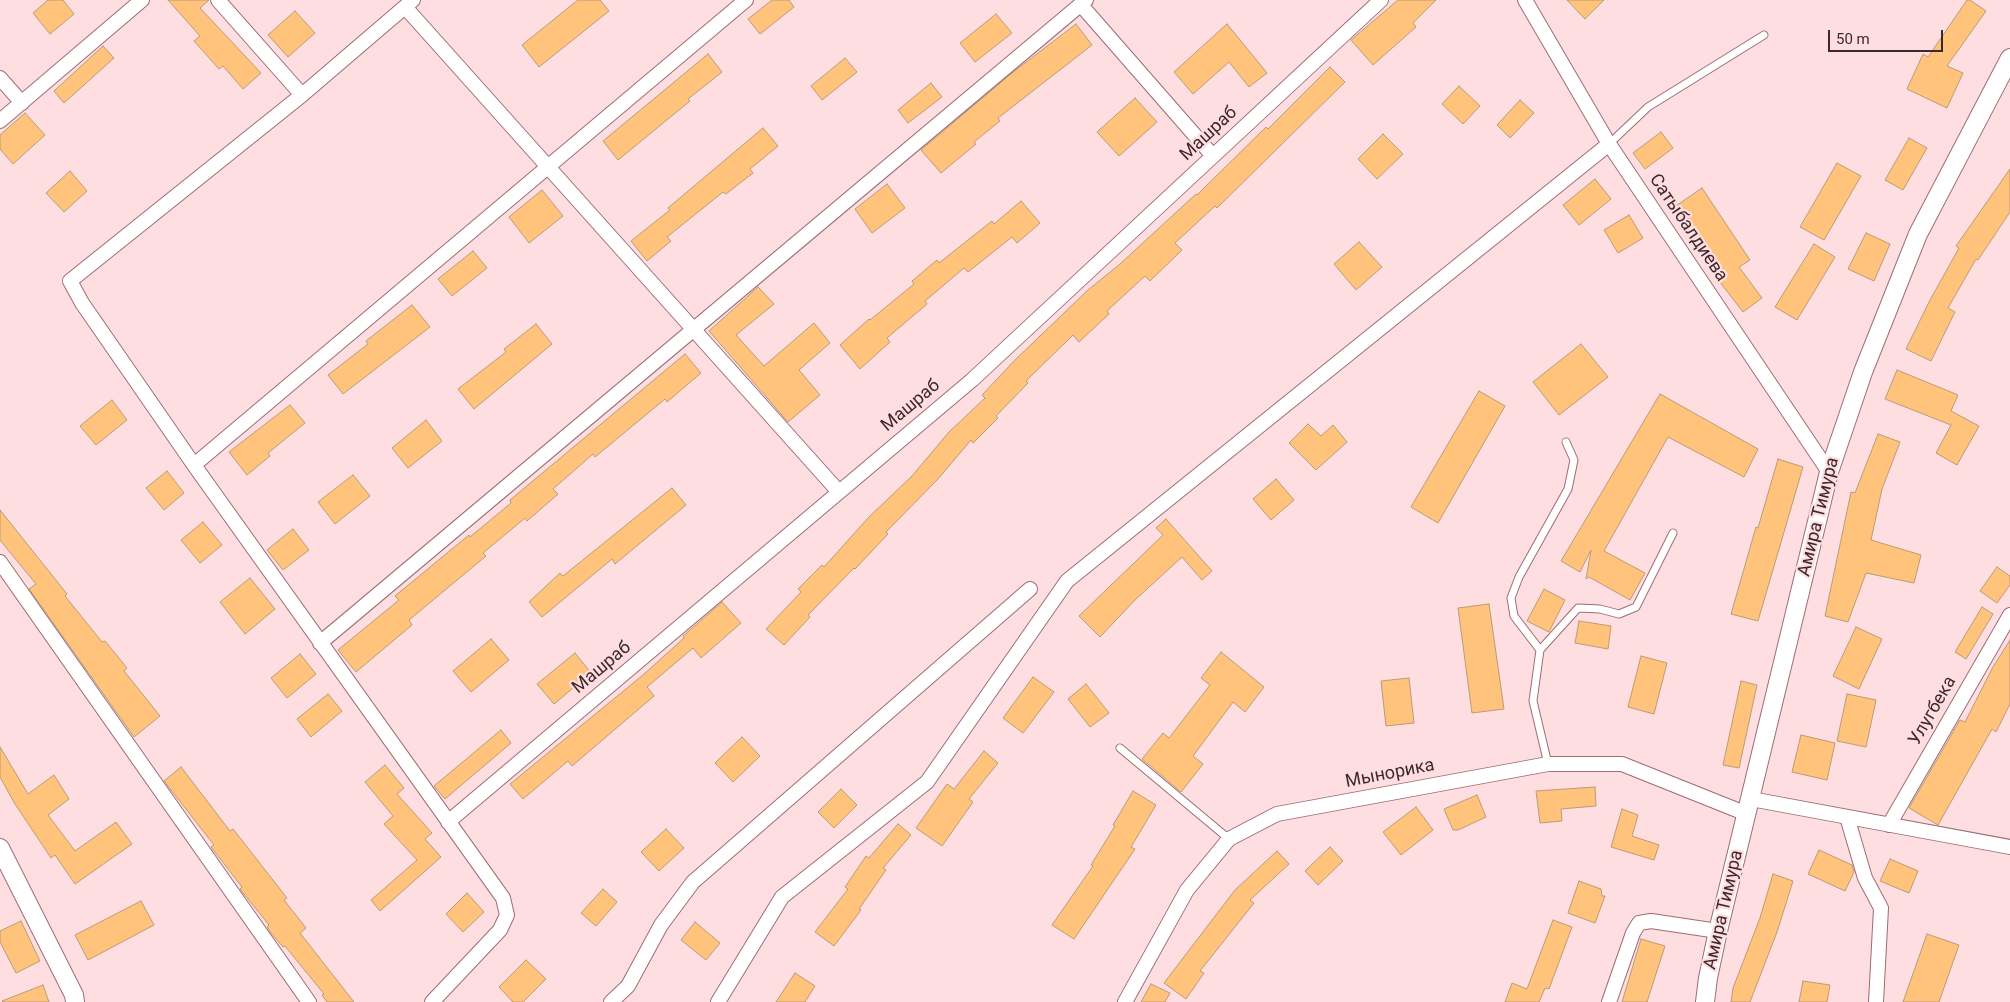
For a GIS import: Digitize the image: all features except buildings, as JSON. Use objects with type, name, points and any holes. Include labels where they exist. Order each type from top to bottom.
[{"type":"street","points":[[0,121],[142,0]]},
{"type":"street","points":[[218,0],[302,95]]},
{"type":"street","points":[[194,465],[746,0]]},
{"type":"street","name":"Машраб","points":[[448,822],[972,380],[1381,0]]},
{"type":"street","points":[[320,643],[1083,2],[1213,156]]},
{"type":"street","name":"Сатыбалдиева","points":[[1530,2],[1609,144],[1829,472]]},
{"type":"street","points":[[436,1001],[500,930],[507,915],[503,898],[194,465],[82,303],[70,281],[302,95],[409,4],[548,167],[839,492]]},
{"type":"street","name":"Амира Тимура","points":[[1705,1002],[1718,931],[1829,472],[1862,372],[1918,234],[2010,58]]},
{"type":"street","points":[[0,78],[22,103]]},
{"type":"street","points":[[718,1002],[782,897],[927,782],[1067,582],[1609,144]]},
{"type":"street","points":[[0,562],[309,1002]]},
{"type":"street","points":[[611,1002],[628,986],[661,925],[693,882],[1030,589]]},
{"type":"street","name":"Улугбека","points":[[1889,825],[2010,616]]},
{"type":"street","name":"Мынорика","points":[[1124,1002],[1187,890],[1229,839],[1277,814],[1548,764],[1622,764],[1749,806]]},
{"type":"street","points":[[1749,806],[1847,817],[2010,847]]},
{"type":"street","points":[[1847,817],[1865,878],[1881,908],[1876,1002]]},
{"type":"street","points":[[0,848],[74,995],[75,1002]]},
{"type":"street","points":[[1609,1002],[1633,932],[1639,923],[1651,921],[1718,931]]},
{"type":"lane","points":[[1609,144],[1648,108],[1764,35]]},
{"type":"lane","points":[[1540,650],[1514,616],[1511,598],[1519,577],[1568,489],[1574,460],[1566,442]]},
{"type":"lane","points":[[1548,764],[1533,701],[1540,650],[1578,608],[1600,609],[1619,614],[1636,607],[1673,533]]},
{"type":"lane","points":[[1120,748],[1229,839]]}]
